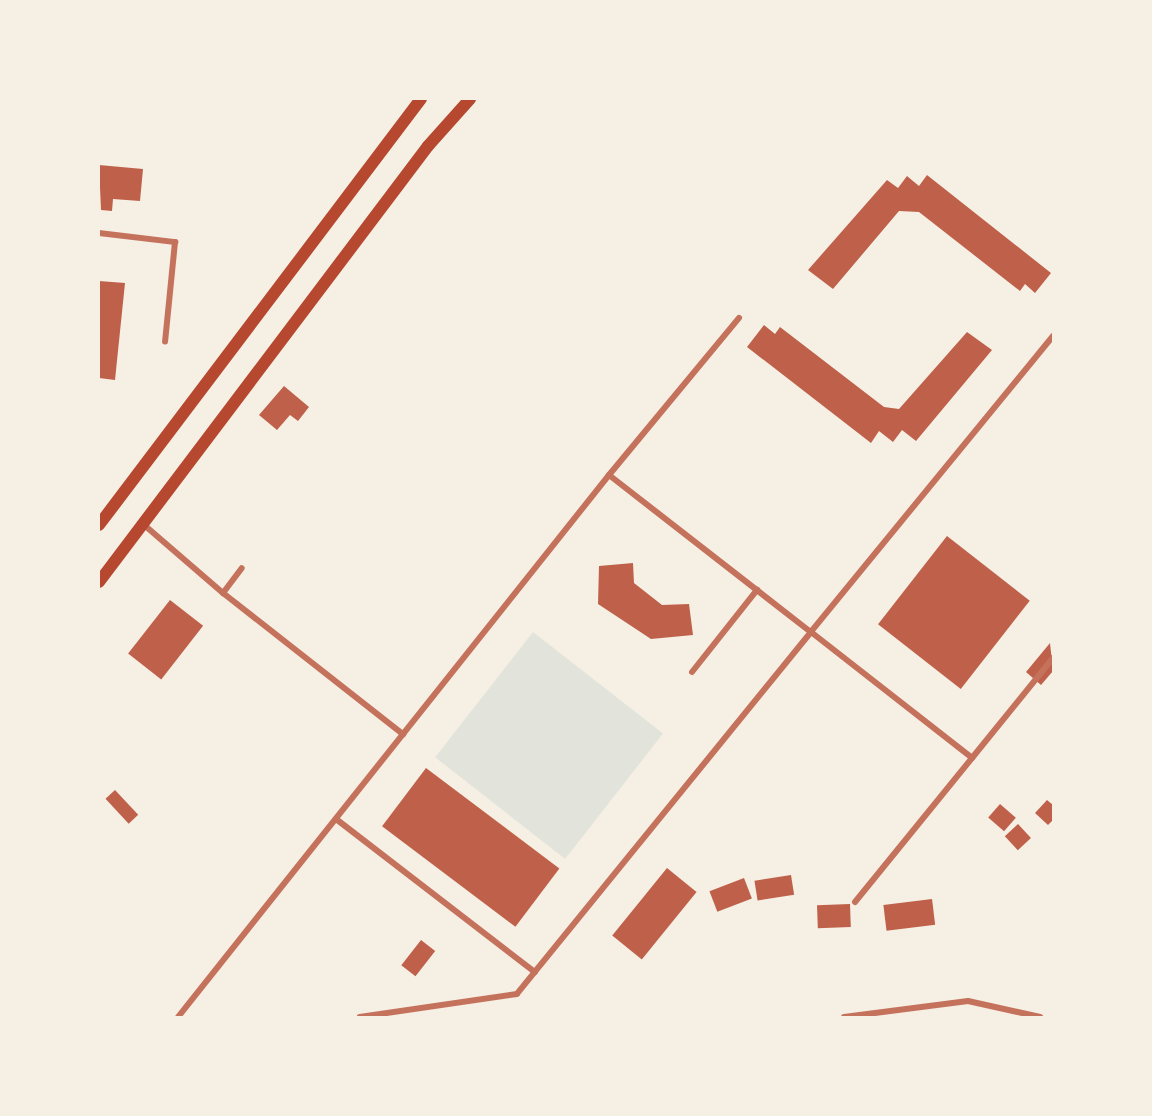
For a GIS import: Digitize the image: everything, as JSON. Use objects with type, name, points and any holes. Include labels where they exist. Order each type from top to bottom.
[{"type":"main road","points":[[99,525],[421,99]]},
{"type":"main road","points":[[99,582],[428,146],[470,99]]},
{"type":"street","points":[[99,233],[175,242],[165,342]]},
{"type":"street","points":[[178,1017],[609,475],[739,318]]},
{"type":"street","points":[[360,1017],[517,994],[1053,336]]},
{"type":"street","points":[[609,475],[972,758]]},
{"type":"street","points":[[143,524],[223,592],[403,734]]},
{"type":"street","points":[[223,592],[242,568]]},
{"type":"street","points":[[692,672],[757,590]]},
{"type":"street","points":[[855,902],[1053,658]]},
{"type":"street","points":[[336,819],[535,972]]},
{"type":"street","points":[[844,1017],[968,1001],[1040,1017]]},
{"type":"shaded area","points":[[533,632],[663,734],[565,859],[435,757]]},
{"type":"building","points":[[99,165],[143,169],[140,201],[113,199],[112,211],[101,210]]},
{"type":"building","points":[[927,175],[1051,273],[1035,293],[1025,284],[1020,291],[919,212],[899,211],[833,289],[808,270],[887,180],[898,188],[907,176],[919,186]]},
{"type":"building","points":[[99,281],[125,283],[115,380],[99,378]]},
{"type":"building","points":[[764,325],[775,334],[780,327],[884,407],[899,409],[967,332],[992,350],[916,441],[902,430],[893,442],[879,431],[871,443],[747,347]]},
{"type":"building","points":[[284,386],[309,407],[298,421],[290,415],[277,430],[259,415]]},
{"type":"building","points":[[947,536],[1030,601],[961,689],[878,624]]},
{"type":"building","points":[[633,563],[634,583],[662,605],[689,604],[693,635],[651,639],[598,604],[599,566]]},
{"type":"building","points":[[170,600],[203,626],[161,679],[128,654]]},
{"type":"building","points":[[1050,643],[1053,671],[1041,685],[1026,672]]},
{"type":"building","points":[[426,768],[559,869],[515,927],[382,826]]},
{"type":"building","points":[[115,790],[138,815],[129,824],[105,799]]},
{"type":"building","points":[[1047,800],[1053,805],[1053,820],[1048,825],[1035,813]]},
{"type":"building","points":[[1000,804],[1016,818],[1004,831],[988,818]]},
{"type":"building","points":[[1018,824],[1031,838],[1018,850],[1005,836]]},
{"type":"building","points":[[667,868],[697,892],[642,960],[612,936]]},
{"type":"building","points":[[791,875],[794,895],[758,901],[754,881]]},
{"type":"building","points":[[744,878],[752,899],[717,912],[709,891]]},
{"type":"building","points":[[932,899],[935,925],[887,931],[883,905]]},
{"type":"building","points":[[850,904],[851,927],[818,928],[817,905]]},
{"type":"building","points":[[421,940],[435,951],[415,976],[401,965]]}]
